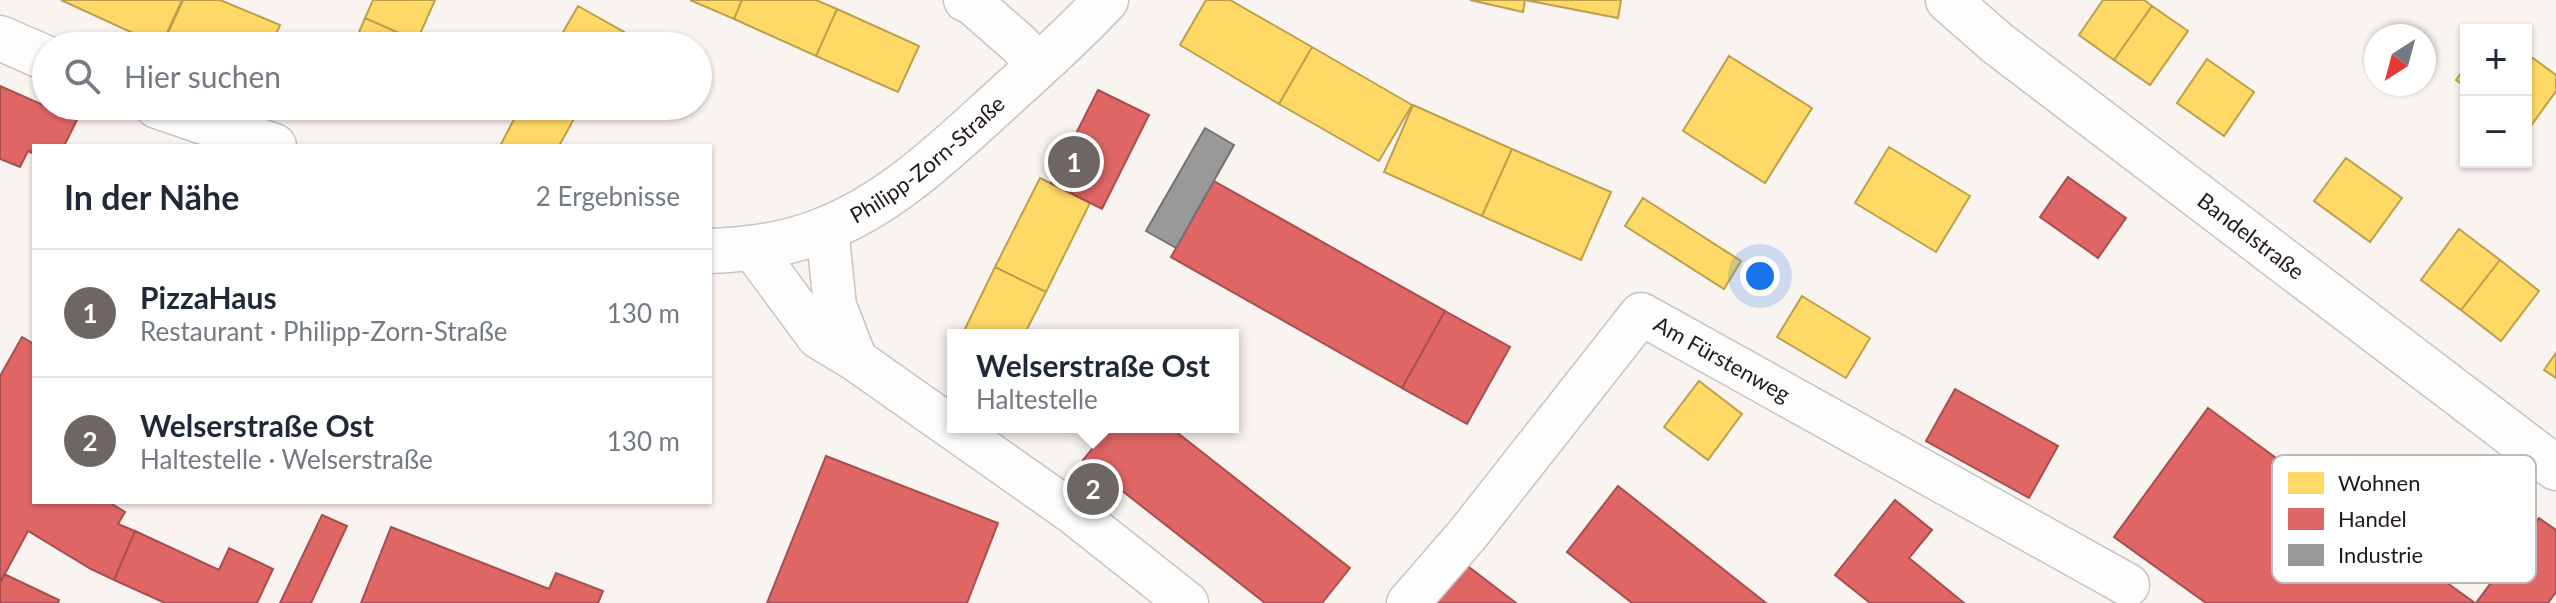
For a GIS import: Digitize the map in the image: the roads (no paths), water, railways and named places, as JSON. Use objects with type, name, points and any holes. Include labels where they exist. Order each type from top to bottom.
[{"type":"street","points":[[965,0],[1020,45],[1038,67]]},
{"type":"street","name":"Philipp-Zorn-Straße","points":[[712,251],[777,245],[827,228],[867,208],[939,155],[1038,67],[1106,0]]},
{"type":"street","name":"Bandelstraße","points":[[1948,0],[2009,52],[2556,468]]},
{"type":"street","points":[[0,38],[32,52]]},
{"type":"street","points":[[198,120],[268,144]]},
{"type":"street","points":[[827,228],[835,306],[856,360]]},
{"type":"street","points":[[753,249],[818,337],[947,424]]},
{"type":"street","name":"Am Fürstenweg","points":[[1408,603],[1467,535],[1641,314],[2128,585]]},
{"type":"street","points":[[960,433],[1072,512],[1187,603]]},
{"type":"place","name":"PizzaHaus","points":[[1074,162]]},
{"type":"place","name":"Welserstraße Ost","points":[[1093,489]]}]
